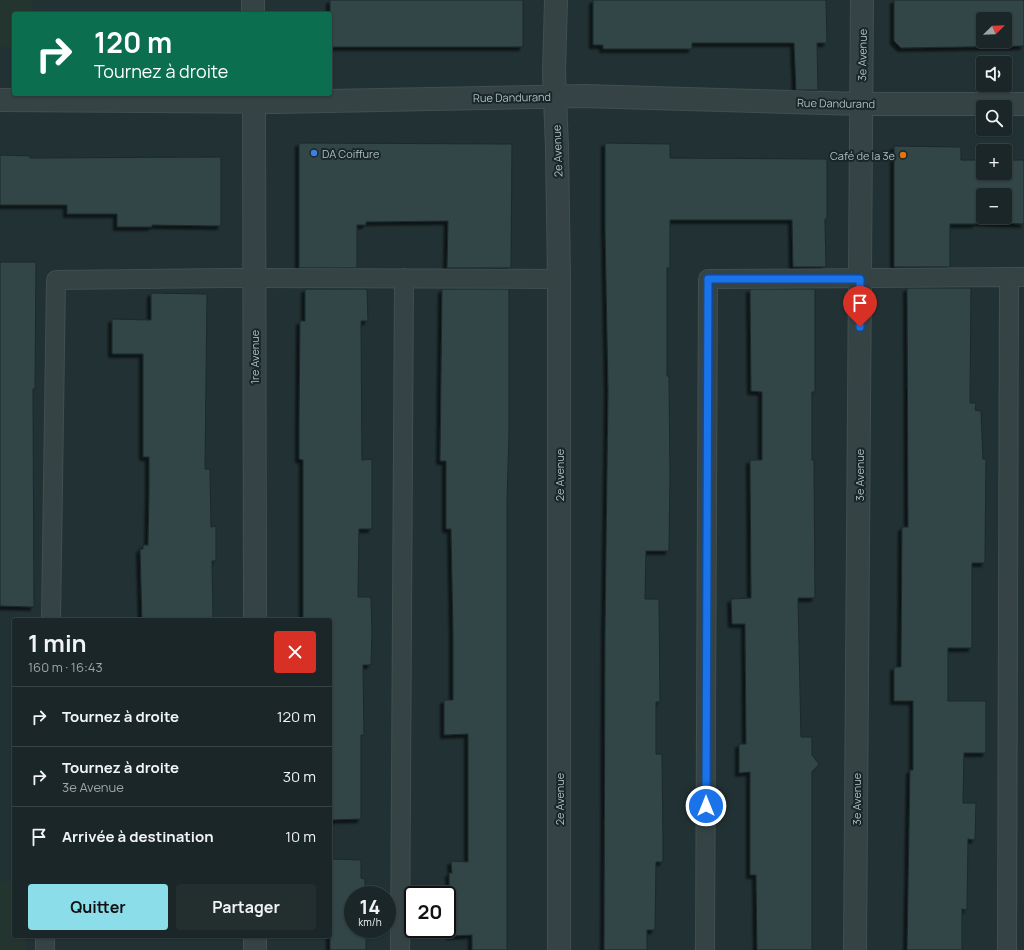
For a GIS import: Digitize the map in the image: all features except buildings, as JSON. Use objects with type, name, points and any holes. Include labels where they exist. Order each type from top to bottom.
[{"type":"street","points":[[253,0],[253,12]]},
{"type":"street","name":"2e Avenue","points":[[556,0],[554,96],[557,148],[559,279],[559,950]]},
{"type":"street","name":"3e Avenue","points":[[855,950],[862,0]]},
{"type":"street","name":"Rue Dandurand","points":[[0,100],[554,96],[861,104],[1024,104]]},
{"type":"street","name":"1re Avenue","points":[[254,98],[254,618]]},
{"type":"street","points":[[255,938],[255,950]]},
{"type":"lane","points":[[705,950],[708,279],[1017,277],[1007,950]]},
{"type":"lane","points":[[51,618],[56,280],[254,278],[559,279]]},
{"type":"lane","points":[[400,950],[404,278]]},
{"type":"lane","points":[[45,950],[46,938]]},
{"type":"green space","points":[[0,0],[33,0],[32,12],[12,12],[12,47],[0,47]]},
{"type":"green space","points":[[0,881],[12,881],[12,938],[26,938],[26,950],[0,950]]},
{"type":"place","name":"DA Coiffure","points":[[314,153]]},
{"type":"place","name":"Café de la 3e","points":[[903,155]]},
{"type":"route","points":[[706,806],[708,279],[860,279],[860,327]]}]
